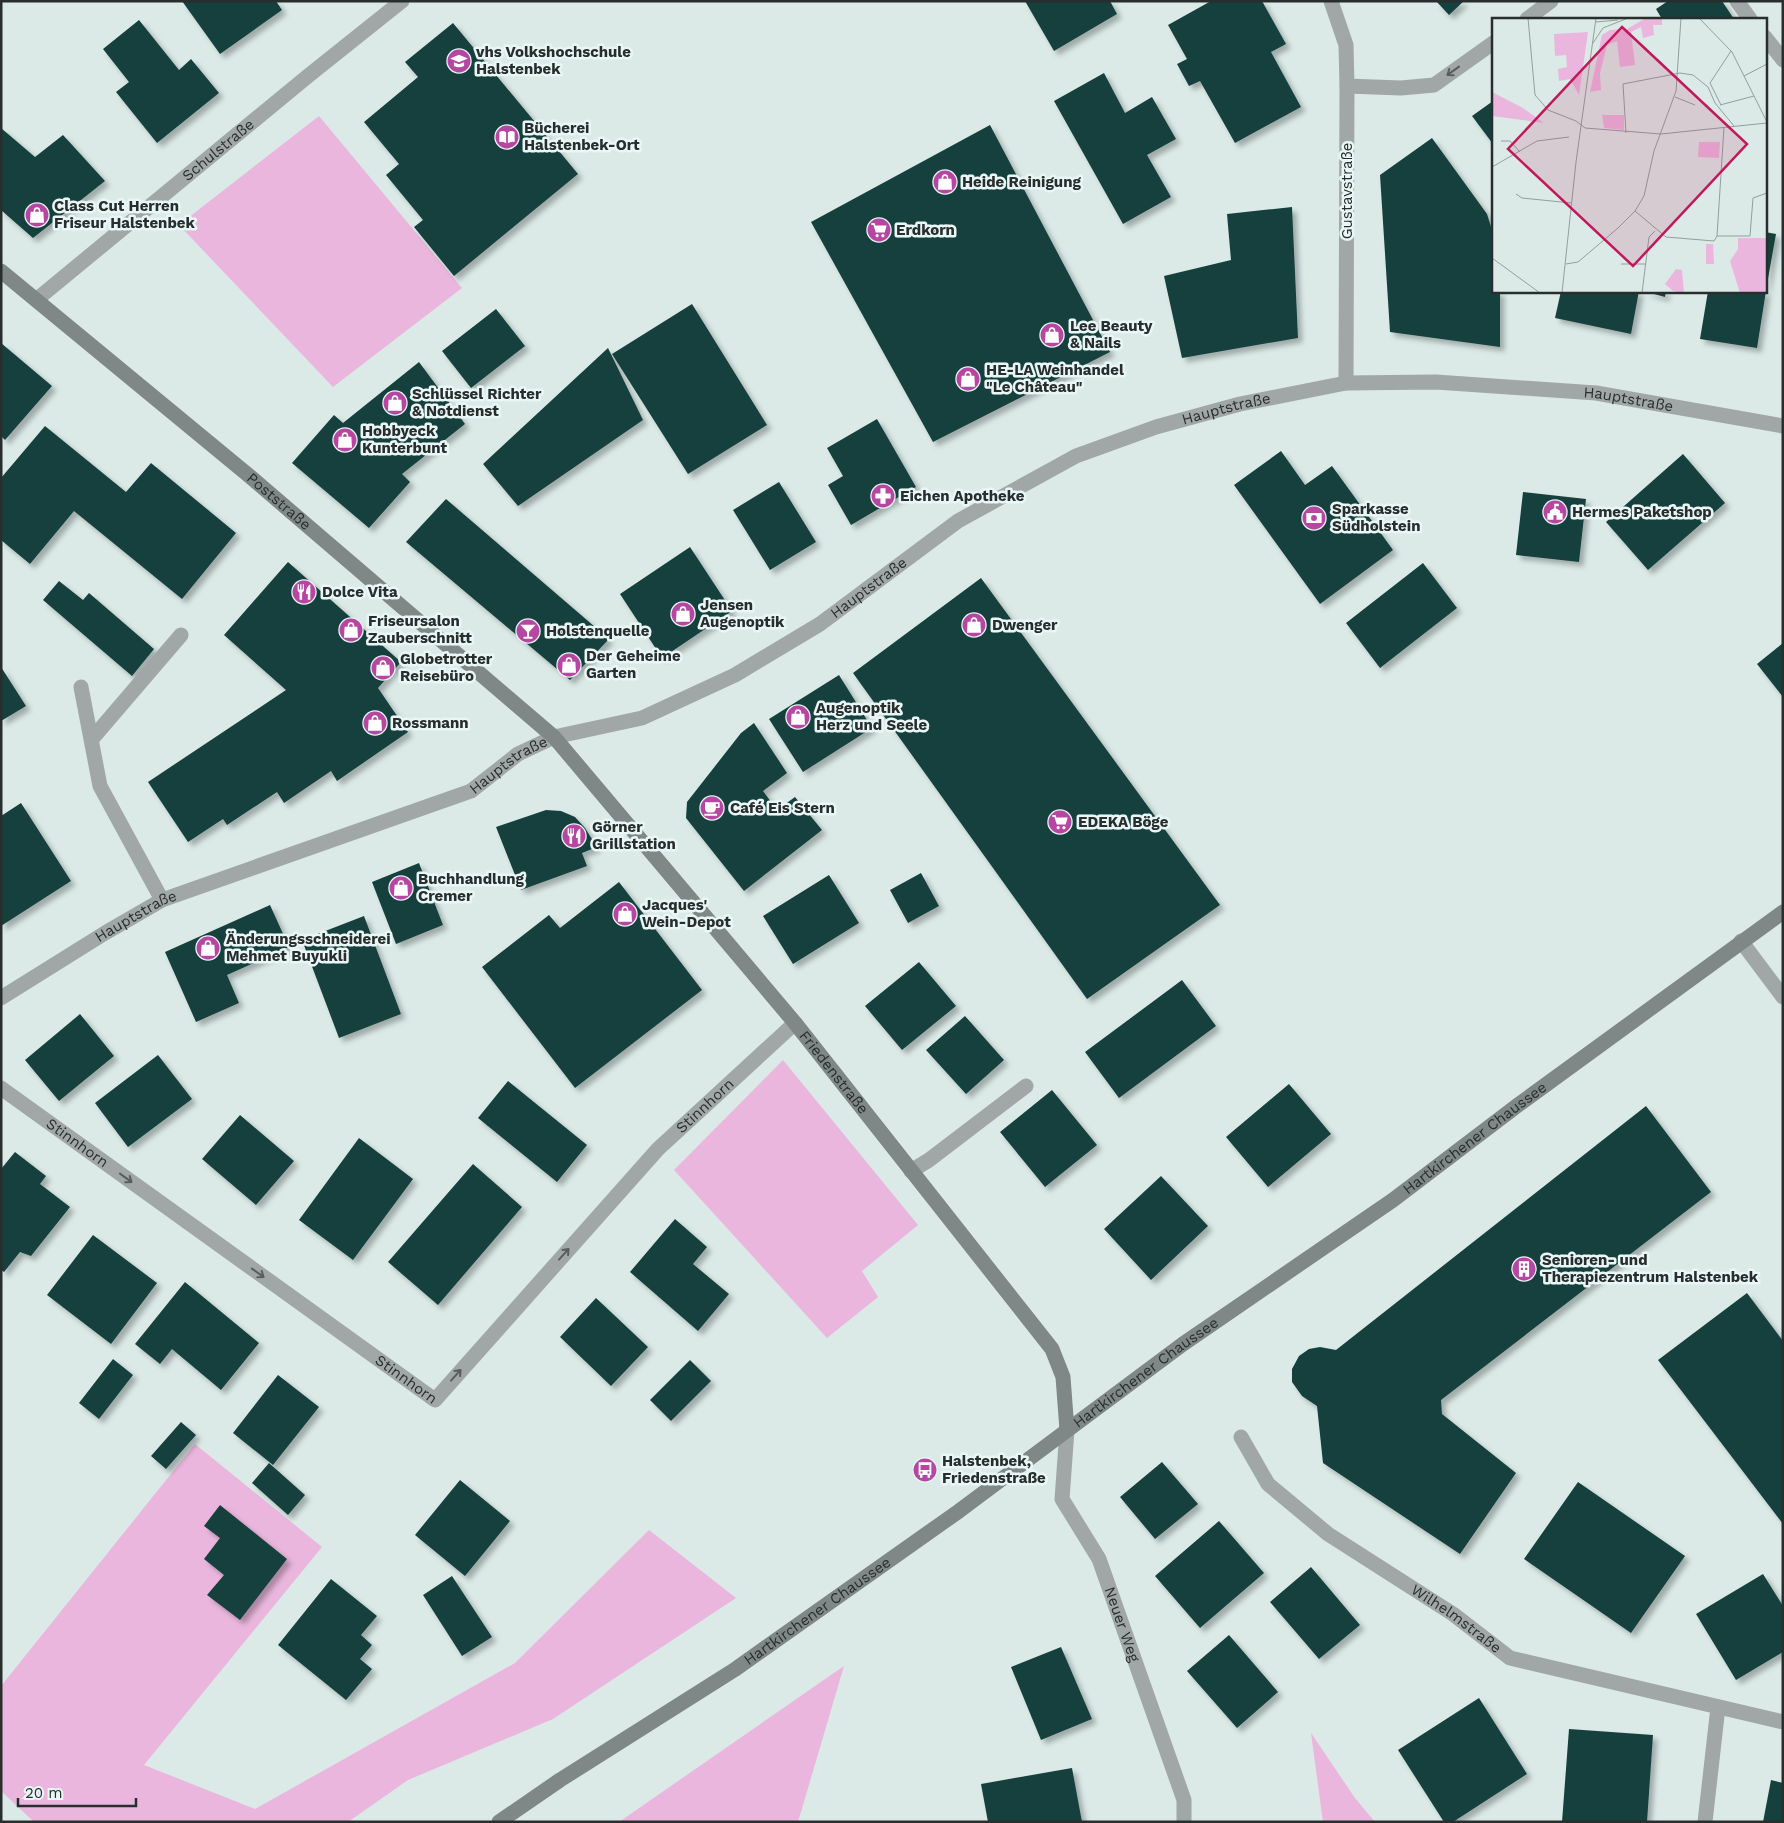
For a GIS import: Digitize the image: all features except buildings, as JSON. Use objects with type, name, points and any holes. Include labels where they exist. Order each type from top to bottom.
[{"type":"street","name":"Schulstraße","points":[[36,300],[300,82],[402,1]]},
{"type":"street","name":"Gustavstraße","points":[[1330,1],[1346,45],[1346,383]]},
{"type":"street","points":[[1528,18],[1551,1]]},
{"type":"street","points":[[1737,1],[1749,18]]},
{"type":"street","points":[[1766,38],[1783,60]]},
{"type":"street","points":[[1347,86],[1401,88],[1434,85],[1492,44]]},
{"type":"street","name":"Poststraße","points":[[1,271],[253,479],[554,737]]},
{"type":"street","name":"Hauptstraße","points":[[1,998],[162,900],[471,791],[518,754],[554,737],[642,718],[735,675],[820,624],[958,521],[1076,456],[1156,427],[1240,404],[1346,383],[1436,382],[1596,393],[1783,426]]},
{"type":"street","points":[[91,740],[181,635]]},
{"type":"street","points":[[80,687],[100,786],[162,900]]},
{"type":"street","name":"Friedenstraße","points":[[554,737],[795,1023],[1052,1349],[1063,1377],[1067,1430]]},
{"type":"street","name":"Hartkirchener Chaussee","points":[[499,1822],[568,1775],[734,1670],[959,1511],[1183,1344],[1392,1200],[1741,941],[1783,912]]},
{"type":"street","points":[[1741,941],[1783,997]]},
{"type":"street","name":"Stinnhorn","points":[[1,1088],[434,1400],[658,1149],[795,1023]]},
{"type":"street","points":[[911,1171],[929,1160],[1026,1086]]},
{"type":"street","name":"Neuer Weg","points":[[1067,1430],[1062,1499],[1099,1559],[1184,1800],[1184,1822]]},
{"type":"street","name":"Wilhelmstraße","points":[[1241,1437],[1268,1484],[1328,1534],[1453,1614],[1510,1658],[1783,1722]]},
{"type":"street","points":[[1705,1822],[1718,1707]]},
{"type":"shaded area","points":[[319,116],[462,288],[333,387],[179,225]]},
{"type":"shaded area","points":[[783,1060],[918,1225],[862,1271],[878,1297],[827,1338],[674,1170]]},
{"type":"shaded area","points":[[195,1444],[322,1547],[144,1765],[255,1809],[515,1663],[649,1530],[736,1598],[553,1719],[408,1780],[348,1822],[34,1822],[1,1791],[1,1686]]},
{"type":"shaded area","points":[[844,1666],[798,1822],[619,1822]]},
{"type":"shaded area","points":[[1311,1733],[1355,1798],[1375,1822],[1323,1822]]},
{"type":"place","name":"vhs Volkshochschule Halstenbek","points":[[459,61]]},
{"type":"place","name":"Bücherei Halstenbek-Ort","points":[[507,137]]},
{"type":"place","name":"Heide Reinigung","points":[[945,182]]},
{"type":"place","name":"Class Cut Herren Friseur Halstenbek","points":[[37,215]]},
{"type":"place","name":"Erdkorn","points":[[879,230]]},
{"type":"place","name":"Lee Beauty & Nails","points":[[1052,335]]},
{"type":"place","name":"HE-LA Weinhandel \"Le Château\"","points":[[968,379]]},
{"type":"place","name":"Schlüssel Richter & Notdienst","points":[[395,403]]},
{"type":"place","name":"Hobbyeck Kunterbunt","points":[[345,440]]},
{"type":"place","name":"Eichen Apotheke","points":[[883,496]]},
{"type":"place","name":"Hermes Paketshop","points":[[1555,512]]},
{"type":"place","name":"Sparkasse Südholstein","points":[[1314,518]]},
{"type":"place","name":"Dolce Vita","points":[[304,592]]},
{"type":"place","name":"Jensen Augenoptik","points":[[683,614]]},
{"type":"place","name":"Dwenger","points":[[974,625]]},
{"type":"place","name":"Friseursalon Zauberschnitt","points":[[351,630]]},
{"type":"place","name":"Holstenquelle","points":[[528,631]]},
{"type":"place","name":"Der Geheime Garten","points":[[569,665]]},
{"type":"place","name":"Globetrotter Reisebüro","points":[[383,668]]},
{"type":"place","name":"Augenoptik Herz und Seele","points":[[798,717]]},
{"type":"place","name":"Rossmann","points":[[375,723]]},
{"type":"place","name":"Café Eis Stern","points":[[712,808]]},
{"type":"place","name":"EDEKA Böge","points":[[1060,822]]},
{"type":"place","name":"Görner Grillstation","points":[[574,836]]},
{"type":"place","name":"Buchhandlung Cremer","points":[[401,888]]},
{"type":"place","name":"Jacques' Wein-Depot","points":[[625,914]]},
{"type":"place","name":"Änderungsschneiderei Mehmet Buyukli","points":[[208,948]]},
{"type":"place","name":"Senioren- und Therapiezentrum Halstenbek","points":[[1524,1269]]},
{"type":"place","name":"Halstenbek, Friedenstraße","points":[[925,1470]]}]
